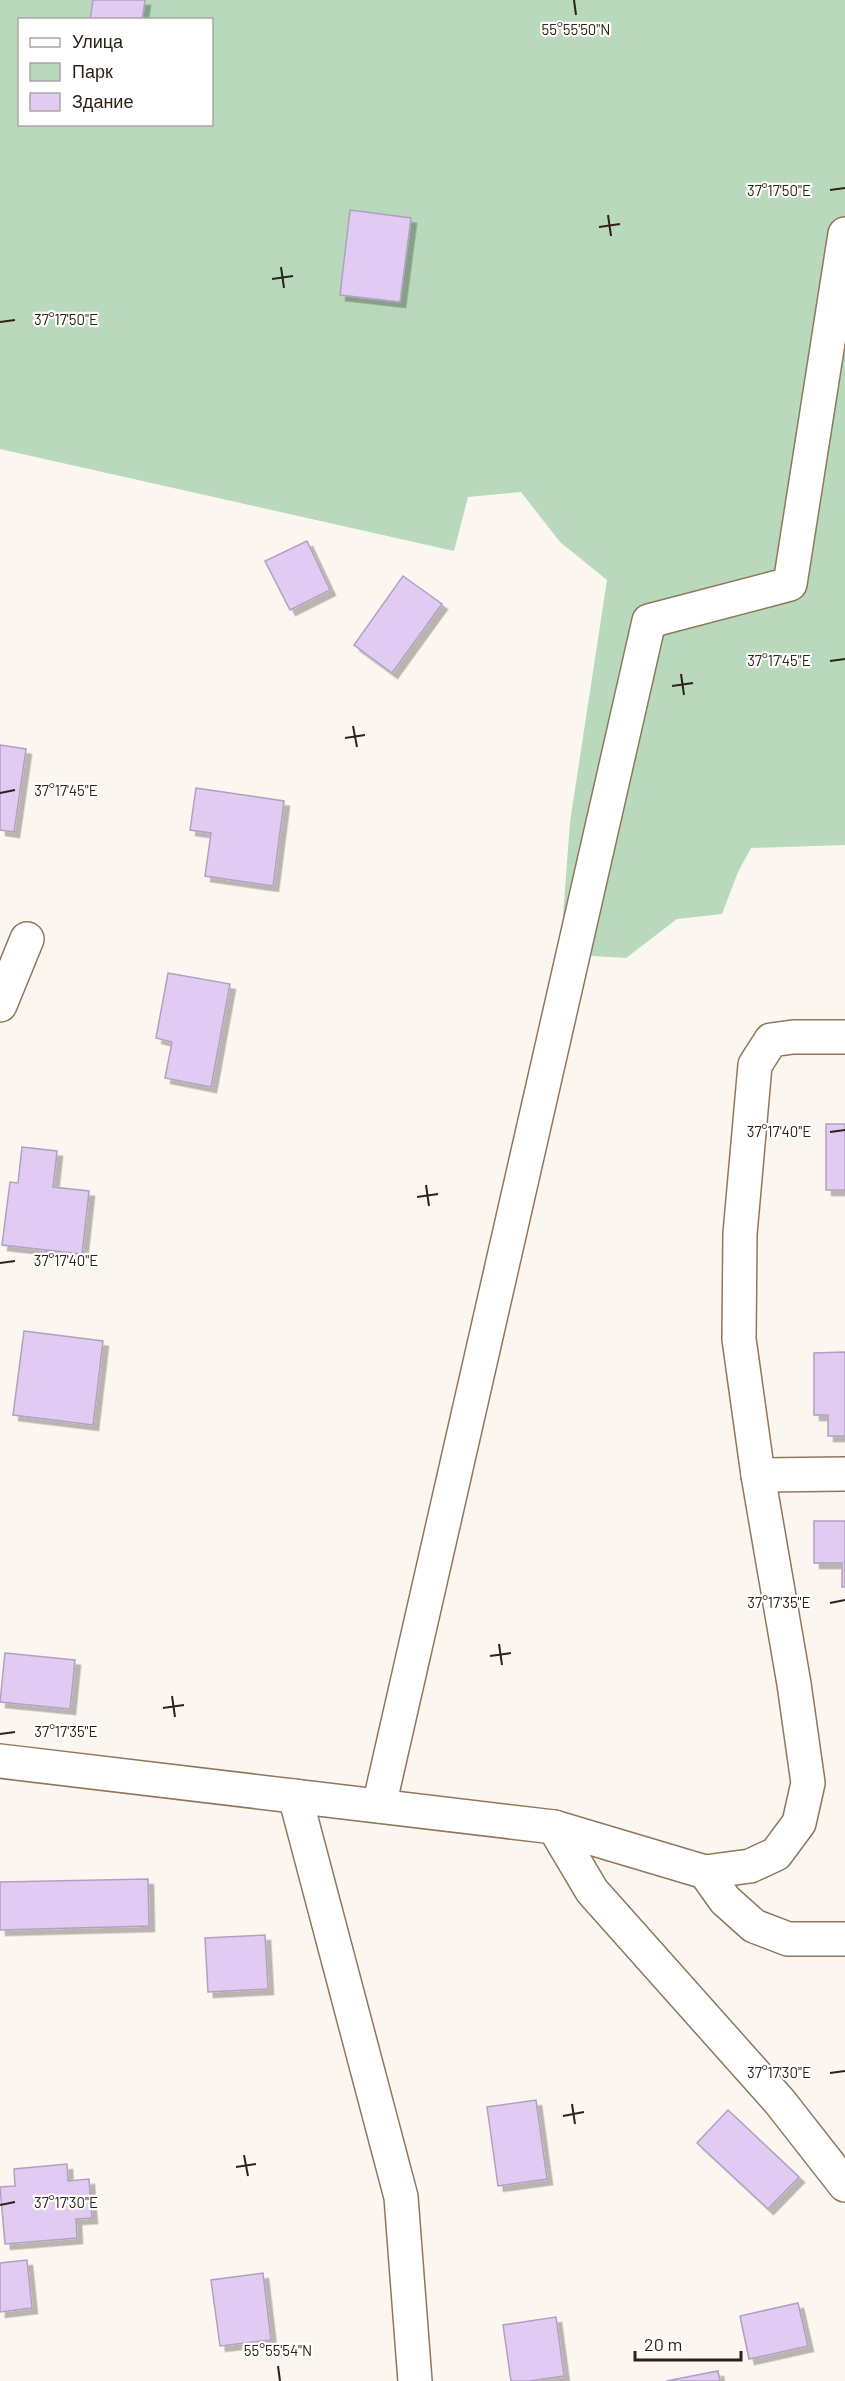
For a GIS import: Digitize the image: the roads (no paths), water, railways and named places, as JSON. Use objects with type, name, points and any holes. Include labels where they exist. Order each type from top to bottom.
[{"type":"street","points":[[379,1806],[649,621],[790,584],[845,234]]},
{"type":"street","points":[[0,1005],[27,939]]},
{"type":"street","points":[[0,1761],[554,1827],[705,1872],[750,1866],[776,1854],[799,1823],[808,1783],[794,1684],[758,1474],[739,1339],[740,1234],[755,1065],[771,1040],[793,1037],[845,1037]]},
{"type":"street","points":[[758,1474],[845,1474]]},
{"type":"street","points":[[295,1796],[401,2197],[415,2381]]},
{"type":"street","points":[[554,1827],[592,1891],[780,2102],[845,2185]]},
{"type":"street","points":[[705,1872],[725,1900],[754,1926],[788,1940],[845,1939]]}]
